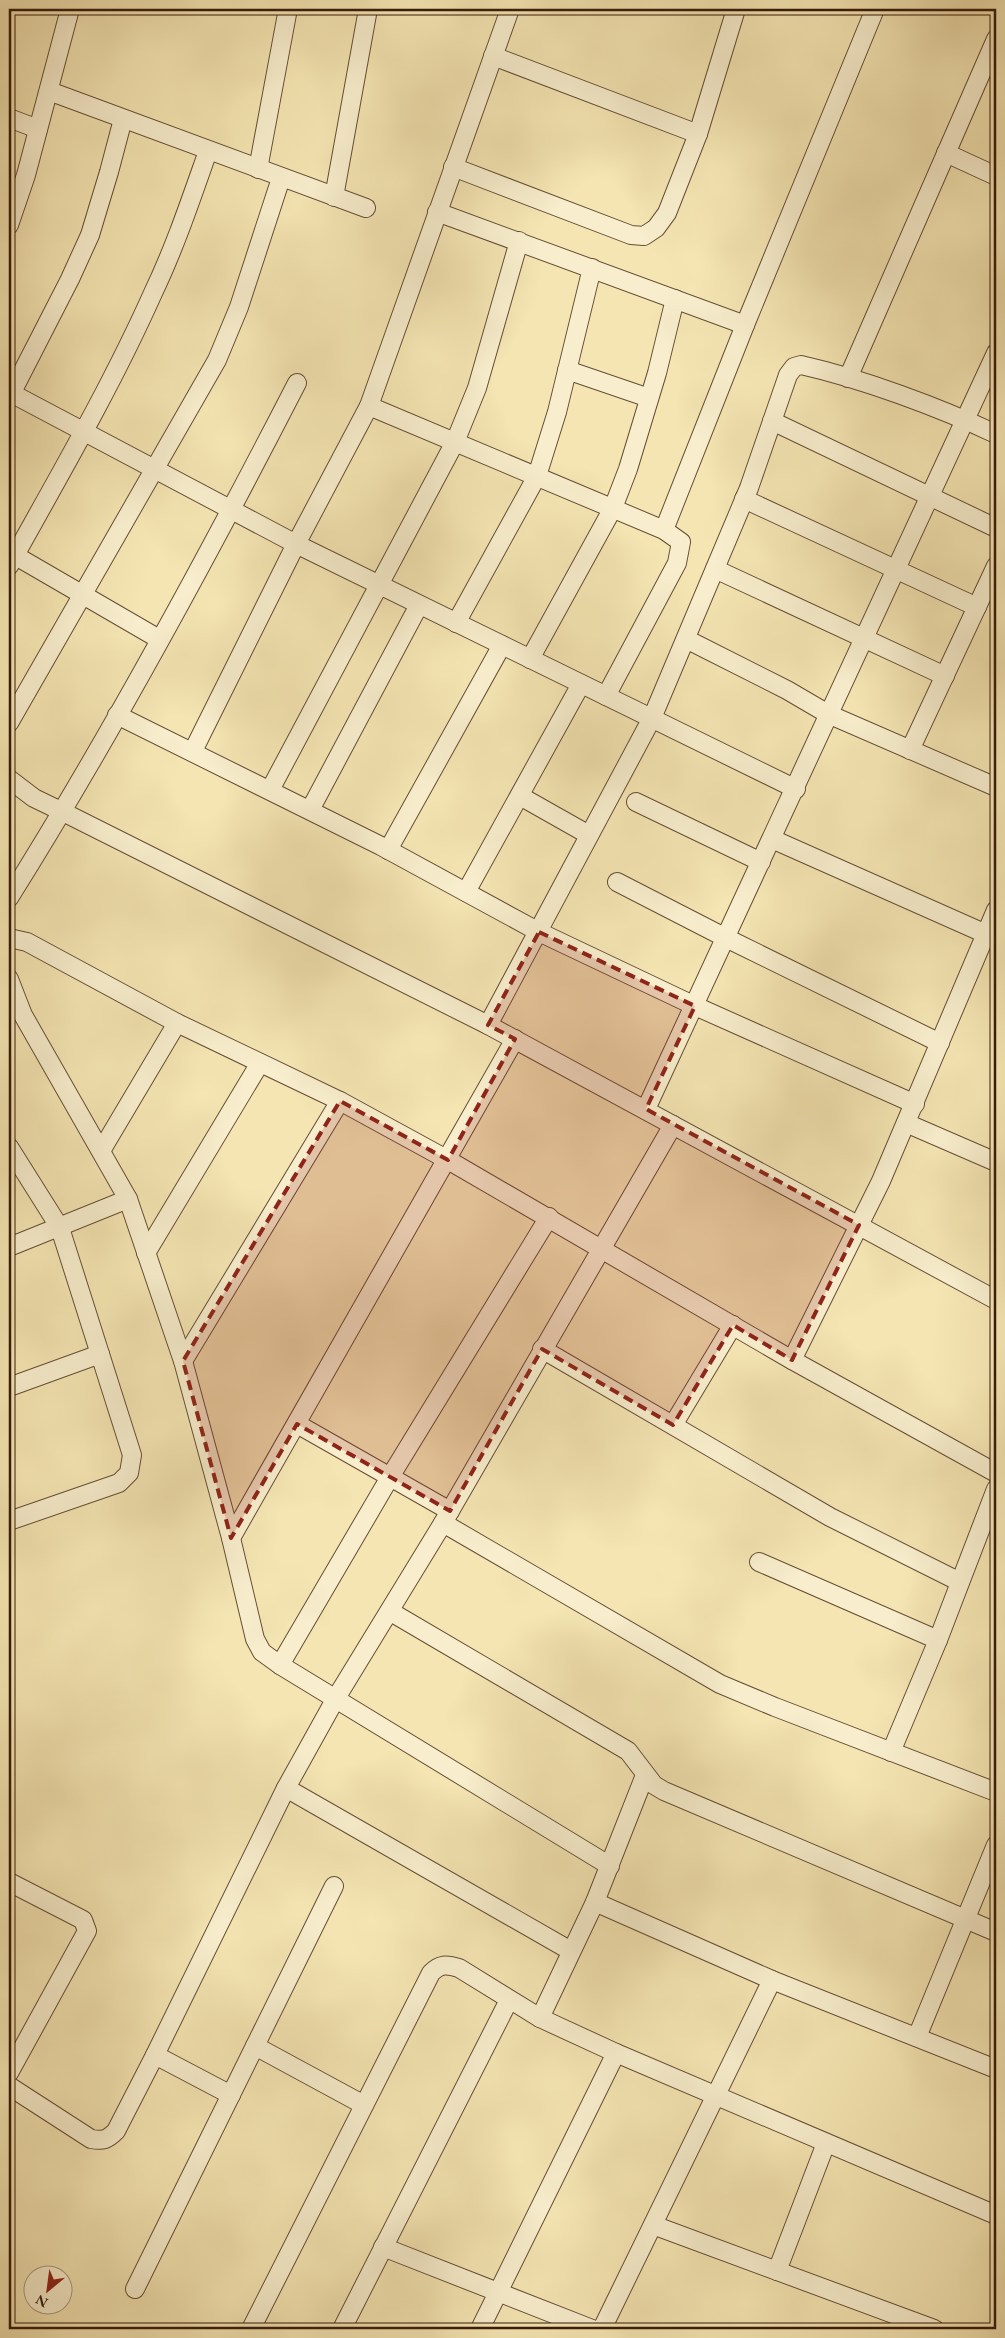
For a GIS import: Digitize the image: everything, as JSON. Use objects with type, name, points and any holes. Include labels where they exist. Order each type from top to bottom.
[{"type":"street","points":[[11,214],[49,91],[70,9]]},
{"type":"street","points":[[334,197],[368,9]]},
{"type":"street","points":[[193,751],[296,544],[369,406],[510,9]]},
{"type":"street","points":[[454,167],[631,235],[644,236],[656,228],[667,213],[698,134],[736,9]]},
{"type":"street","points":[[664,530],[745,325],[875,9]]},
{"type":"street","points":[[258,169],[287,14]]},
{"type":"street","points":[[848,378],[996,39]]},
{"type":"street","points":[[493,56],[698,134]]},
{"type":"street","points":[[49,91],[366,208]]},
{"type":"street","points":[[9,118],[38,129]]},
{"type":"street","points":[[123,119],[110,172],[90,235],[10,395],[296,544],[796,789]]},
{"type":"street","points":[[159,640],[84,594],[11,558],[84,432],[153,294],[182,225],[208,151]]},
{"type":"street","points":[[946,153],[996,176]]},
{"type":"street","points":[[9,723],[156,470],[217,360],[239,307],[281,178]]},
{"type":"street","points":[[437,212],[745,325]]},
{"type":"street","points":[[270,790],[455,442],[477,388],[519,241]]},
{"type":"street","points":[[456,623],[537,476],[557,412],[592,268]]},
{"type":"street","points":[[530,659],[613,508],[628,469],[649,398],[674,298]]},
{"type":"street","points":[[646,1109],[796,789],[828,714],[996,353]]},
{"type":"street","points":[[488,1025],[652,718],[744,499],[788,375],[794,367],[801,365],[848,378],[964,419],[996,434]]},
{"type":"street","points":[[567,370],[649,398]]},
{"type":"street","points":[[9,898],[63,812],[232,510],[298,384]]},
{"type":"street","points":[[369,406],[664,530],[680,542],[677,563],[606,696]]},
{"type":"street","points":[[772,421],[996,528]]},
{"type":"street","points":[[744,499],[977,607]]},
{"type":"street","points":[[910,750],[996,566]]},
{"type":"street","points":[[715,569],[945,676]]},
{"type":"street","points":[[310,810],[419,605]]},
{"type":"street","points":[[686,639],[787,690],[828,714],[996,787]]},
{"type":"street","points":[[388,850],[502,645]]},
{"type":"street","points":[[466,892],[581,684]]},
{"type":"street","points":[[117,715],[193,751],[388,850],[539,932],[695,1006],[915,1104]]},
{"type":"street","points":[[9,780],[34,798],[515,1039],[996,1300]]},
{"type":"street","points":[[520,796],[589,835]]},
{"type":"street","points":[[636,802],[761,862]]},
{"type":"street","points":[[772,839],[986,934]]},
{"type":"street","points":[[616,882],[940,1043]]},
{"type":"street","points":[[792,1360],[859,1225],[915,1104],[996,910]]},
{"type":"street","points":[[9,938],[27,942],[177,1023],[340,1101],[601,1246],[792,1360],[996,1473]]},
{"type":"street","points":[[9,979],[23,1015],[128,1200],[183,1361],[231,1538],[255,1639],[262,1652],[280,1665],[610,1866]]},
{"type":"street","points":[[101,1151],[177,1023]]},
{"type":"street","points":[[231,1538],[448,1160],[515,1039]]},
{"type":"street","points":[[146,1253],[260,1063]]},
{"type":"street","points":[[183,1361],[340,1101]]},
{"type":"street","points":[[906,1123],[996,1162]]},
{"type":"street","points":[[9,2086],[91,2139],[102,2141],[109,2138],[116,2131],[286,1788],[336,1698],[391,1612],[601,1246],[673,1125]]},
{"type":"street","points":[[9,1147],[60,1228],[132,1455],[129,1473],[119,1483],[9,1521]]},
{"type":"street","points":[[9,1247],[128,1200]]},
{"type":"street","points":[[280,1665],[390,1477],[549,1217]]},
{"type":"street","points":[[673,1425],[733,1325]]},
{"type":"street","points":[[542,1349],[830,1517],[960,1582]]},
{"type":"street","points":[[9,1387],[100,1354]]},
{"type":"street","points":[[297,1424],[390,1477],[446,1517],[720,1684],[996,1792]]},
{"type":"street","points":[[891,1752],[938,1640],[996,1489]]},
{"type":"street","points":[[759,1562],[938,1640]]},
{"type":"street","points":[[391,1612],[628,1751],[637,1761],[645,1775],[654,1785],[664,1791],[996,1932]]},
{"type":"street","points":[[540,2018],[595,1902],[645,1775]]},
{"type":"street","points":[[286,1788],[571,1951]]},
{"type":"street","points":[[917,2037],[996,1845]]},
{"type":"street","points":[[9,1882],[83,1920],[86,1931],[9,2073]]},
{"type":"street","points":[[135,2289],[334,1886]]},
{"type":"street","points":[[595,1902],[772,1980],[996,2070]]},
{"type":"street","points":[[250,2329],[431,1972],[438,1966],[447,1964],[459,1968],[540,2018],[616,2054],[996,2215]]},
{"type":"street","points":[[602,2329],[772,1980]]},
{"type":"street","points":[[342,2329],[509,2000]]},
{"type":"street","points":[[255,2046],[364,2105]]},
{"type":"street","points":[[480,2329],[616,2054]]},
{"type":"street","points":[[155,2055],[231,2095]]},
{"type":"street","points":[[776,2271],[826,2143]]},
{"type":"street","points":[[653,2225],[934,2329]]},
{"type":"street","points":[[383,2247],[592,2329]]},
{"type":"highlighted area","points":[[539,932],[695,1006],[646,1109],[859,1225],[792,1360],[733,1325],[673,1425],[542,1349],[450,1511],[297,1424],[231,1538],[183,1361],[340,1101],[448,1160],[515,1039],[488,1025]]}]
